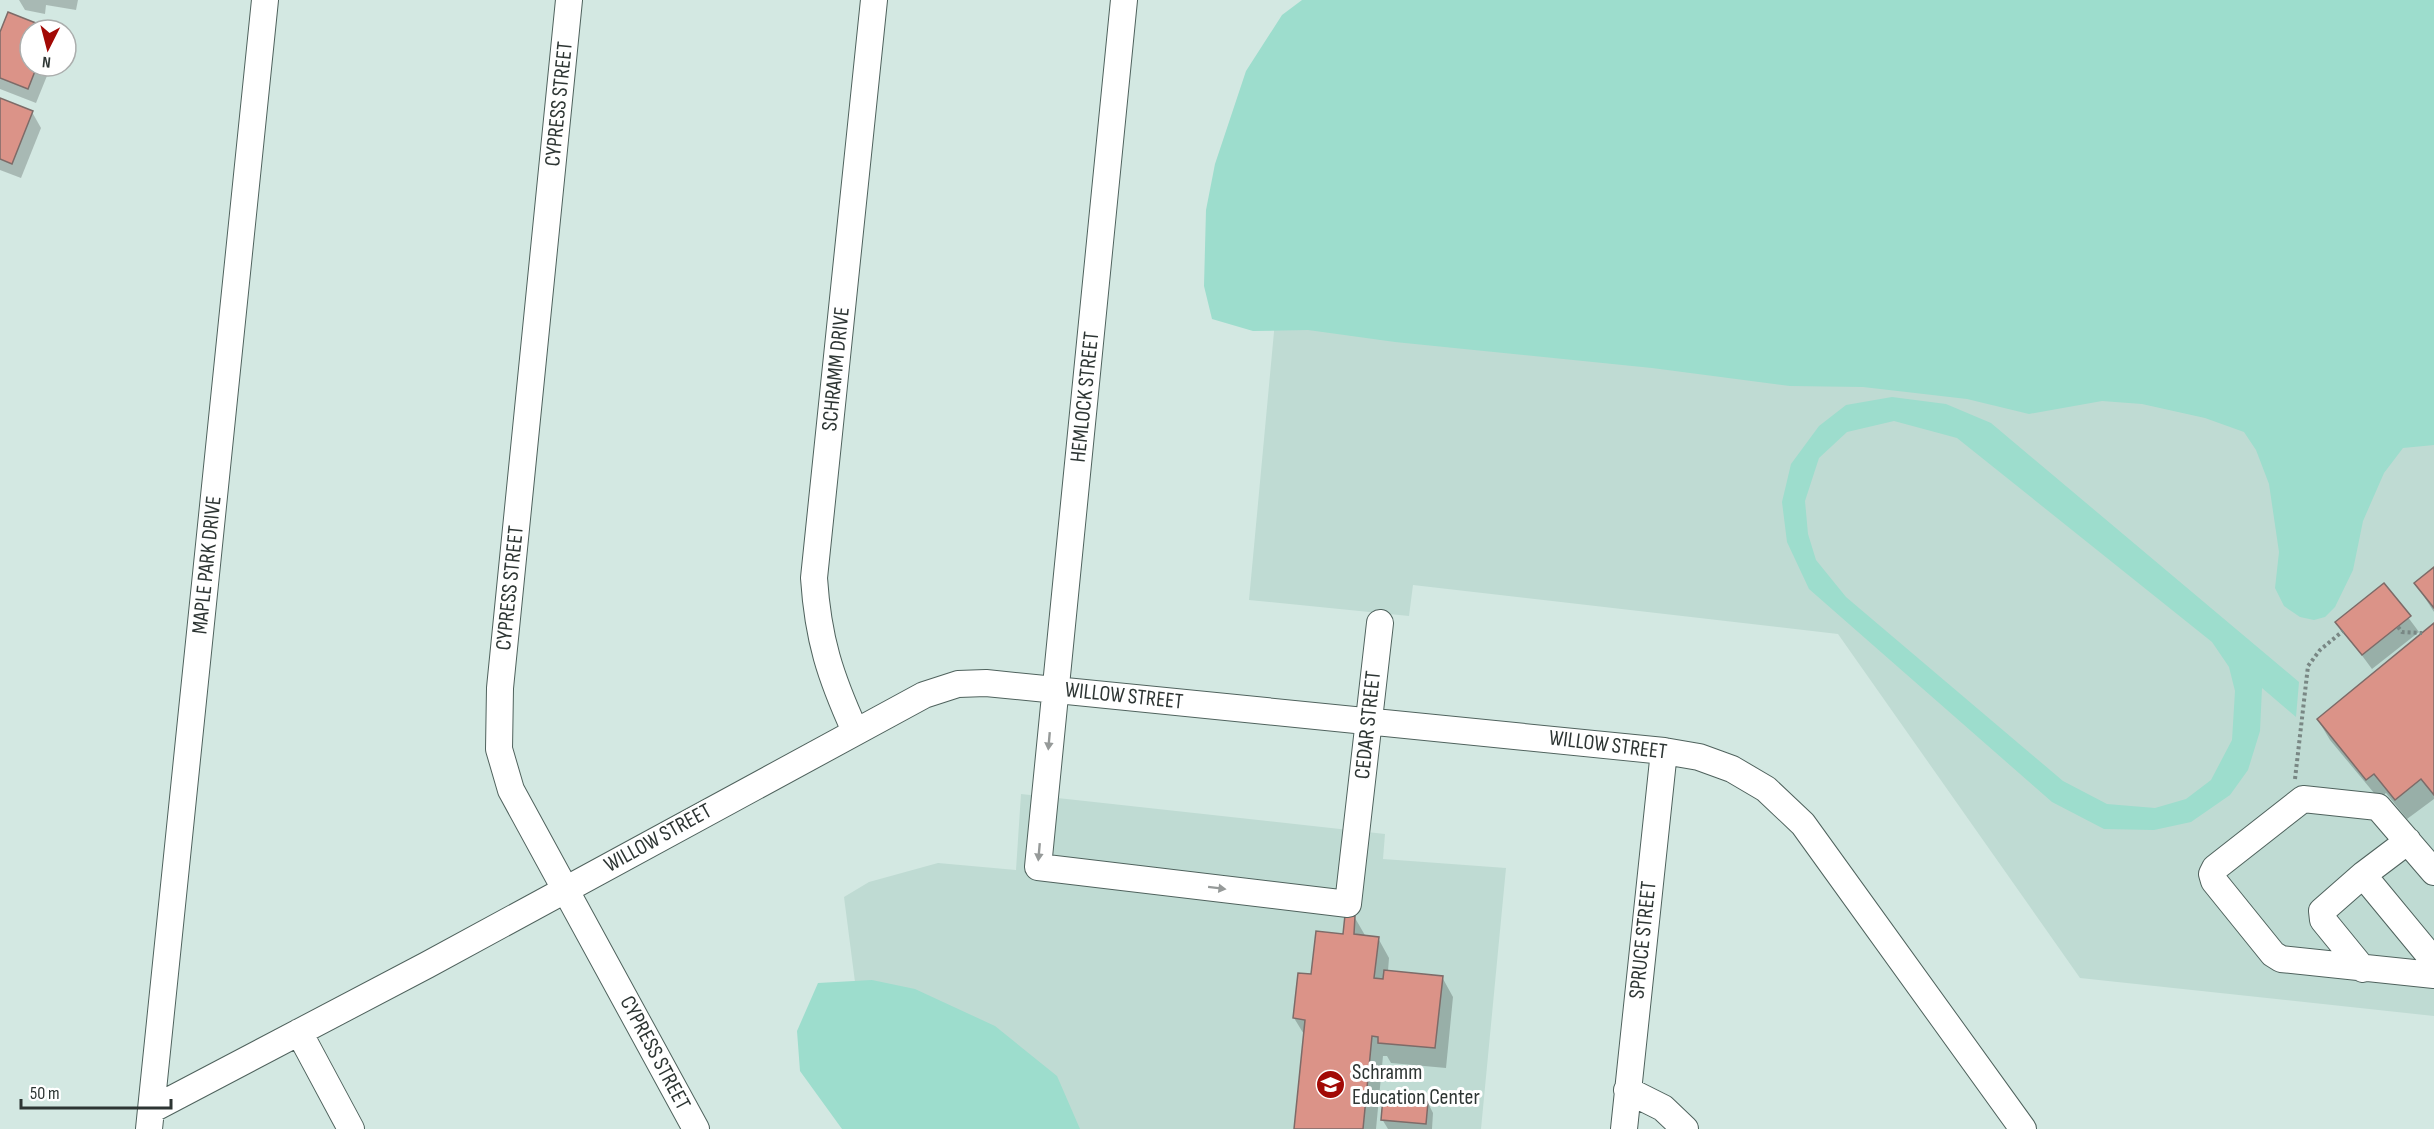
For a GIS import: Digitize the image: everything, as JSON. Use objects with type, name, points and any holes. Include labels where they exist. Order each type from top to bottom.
[{"type":"street","name":"MAPLE PARK DRIVE","points":[[150,1120],[265,0]]},
{"type":"street","name":"CYPRESS STREET","points":[[569,0],[498,716],[501,762],[511,790],[696,1129]]},
{"type":"street","name":"SCHRAMM DRIVE","points":[[855,731],[822,648],[814,578],[874,0]]},
{"type":"street","name":"HEMLOCK STREET","points":[[1044,794],[1125,0]]},
{"type":"street","name":"CEDAR STREET","points":[[1044,794],[1038,867],[1348,904],[1380,623]]},
{"type":"street","name":"WILLOW STREET","points":[[150,1120],[299,1032],[855,731],[924,695],[958,684],[986,683],[1664,751],[1699,757],[1732,769],[1766,789],[1791,811],[1826,855],[2023,1129]]},
{"type":"street","name":"SPRUCE STREET","points":[[1624,1129],[1664,751]]},
{"type":"street","points":[[2434,872],[2383,810],[2372,804],[2303,799],[2215,868],[2212,874],[2214,881],[2273,954],[2289,961],[2434,975]]},
{"type":"street","points":[[2362,969],[2323,920],[2322,911],[2363,875],[2408,841]]},
{"type":"street","points":[[2363,875],[2434,961]]},
{"type":"street","points":[[299,1032],[351,1129]]},
{"type":"street","points":[[1627,1090],[1663,1108],[1685,1129]]},
{"type":"path","points":[[2398,627],[2402,632],[2422,633]]},
{"type":"path","points":[[2295,783],[2308,666],[2320,650],[2343,632]]},
{"type":"shaded area","points":[[1278,289],[2434,409],[2434,1016],[2080,978],[1838,634],[1413,585],[1409,616],[1249,600]]},
{"type":"shaded area","points":[[1021,794],[1385,834],[1383,859],[1506,868],[1481,1129],[874,1129],[844,897],[869,882],[938,863],[1016,870]]},
{"type":"green space","points":[[1302,0],[2434,0],[2434,445],[2403,448],[2384,473],[2363,521],[2353,570],[2335,607],[2325,617],[2314,620],[2300,617],[2284,606],[2275,588],[2279,552],[2269,484],[2256,450],[2244,432],[2205,418],[2142,404],[2102,401],[2029,414],[1967,399],[1863,387],[1790,386],[1652,368],[1395,342],[1308,330],[1253,331],[1212,319],[1204,286],[1206,210],[1215,164],[1246,71],[1282,15]]},
{"type":"green space","points":[[1892,397],[1946,404],[1991,423],[2299,682],[2296,717],[2262,688],[2260,731],[2248,770],[2230,795],[2191,822],[2154,830],[2104,829],[2052,802],[1809,589],[1787,542],[1782,502],[1791,464],[1819,426],[1846,405]],"holes":[[[1894,421],[1957,438],[2212,642],[2229,667],[2235,691],[2232,740],[2211,780],[2186,799],[2155,808],[2107,804],[2063,781],[1846,597],[1816,560],[1808,534],[1805,501],[1819,458],[1847,432]]]},
{"type":"green space","points":[[872,980],[915,989],[995,1026],[1057,1076],[1080,1129],[842,1129],[800,1071],[797,1031],[818,983]]},
{"type":"building","points":[[8,12],[23,18],[18,18],[18,78],[32,78],[28,89],[0,78],[0,32]]},
{"type":"building","points":[[0,98],[33,111],[12,164],[0,159]]},
{"type":"building","points":[[2434,567],[2434,608],[2414,583]]},
{"type":"building","points":[[2384,583],[2411,616],[2362,655],[2335,622]]},
{"type":"building","points":[[2434,623],[2434,795],[2421,779],[2395,800],[2374,774],[2366,780],[2317,719]]},
{"type":"building","points":[[1345,915],[1355,916],[1354,934],[1379,937],[1374,978],[1383,979],[1384,970],[1443,976],[1435,1048],[1378,1043],[1378,1037],[1372,1036],[1363,1129],[1294,1129],[1305,1020],[1293,1018],[1298,973],[1311,974],[1316,931],[1343,934]]},
{"type":"building","points":[[1383,1097],[1428,1102],[1426,1124],[1381,1120]]},
{"type":"place","name":"Schramm Education Center","points":[[1331,1085]]}]
